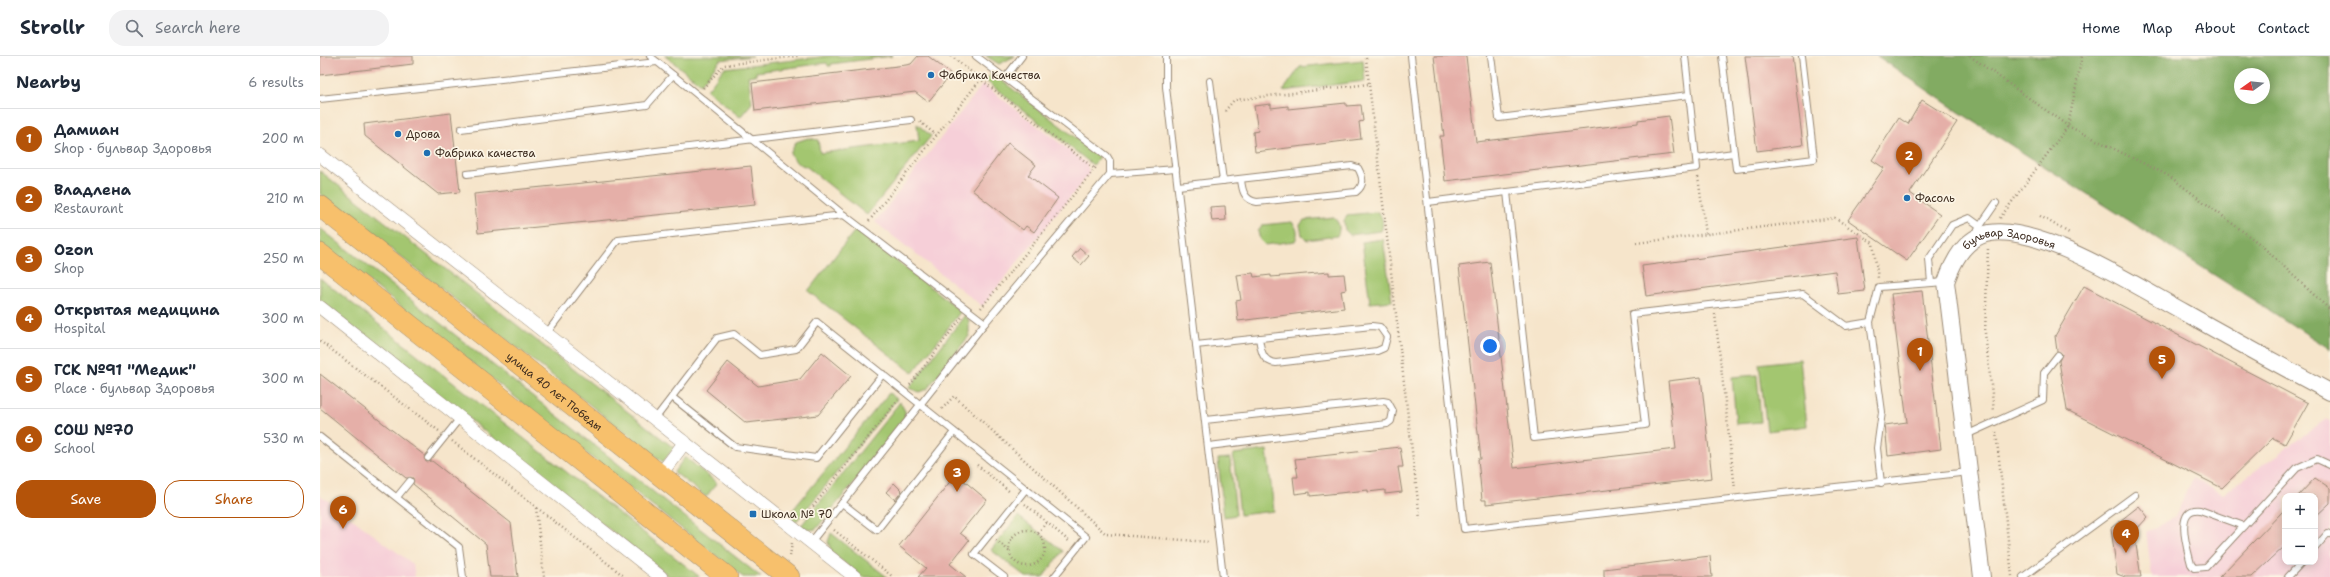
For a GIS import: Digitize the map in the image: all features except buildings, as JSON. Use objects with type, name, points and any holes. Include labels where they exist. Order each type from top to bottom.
[{"type":"main road","name":"улица 40 лет Победы","points":[[320,206],[789,577]]},
{"type":"main road","points":[[320,254],[727,577]]},
{"type":"street","points":[[320,155],[855,577]]},
{"type":"street","name":"бульвар Здоровья","points":[[1982,577],[1966,435],[1938,283],[1968,243],[1984,230],[2013,232],[2075,254],[2330,392]]},
{"type":"street","points":[[321,311],[460,418],[661,577]]},
{"type":"street","points":[[660,475],[685,442]]},
{"type":"lane","points":[[650,56],[753,138],[844,215],[985,323]]},
{"type":"lane","points":[[811,542],[985,323],[1110,174],[1110,161],[1107,156],[976,56]]},
{"type":"lane","points":[[1005,78],[1022,56]]},
{"type":"lane","points":[[1166,56],[1166,87],[1209,446],[1223,577]]},
{"type":"lane","points":[[1411,56],[1464,529],[1736,500],[1970,472]]},
{"type":"lane","points":[[1491,56],[1499,118],[1689,95]]},
{"type":"lane","points":[[1428,202],[1697,168],[1685,56]]},
{"type":"lane","points":[[1722,56],[1736,169],[1814,159],[1802,56]]},
{"type":"lane","points":[[320,99],[657,62]]},
{"type":"lane","points":[[461,129],[647,105],[673,75]]},
{"type":"lane","points":[[1210,81],[1223,181]]},
{"type":"lane","points":[[467,174],[753,138],[911,120]]},
{"type":"lane","points":[[1696,158],[1734,153]]},
{"type":"lane","points":[[1178,186],[1352,166],[1358,168],[1363,182],[1361,188],[1356,192],[1257,202],[1251,201],[1246,196],[1241,179]]},
{"type":"lane","points":[[1110,174],[1176,170]]},
{"type":"lane","points":[[1507,192],[1534,438],[1645,425],[1632,314],[1803,294],[1846,326],[1870,322]]},
{"type":"lane","points":[[1881,483],[1877,448],[1882,412],[1870,322],[1879,287],[1938,283],[1929,259],[1952,225],[1969,218],[1984,230],[1996,203]]},
{"type":"lane","points":[[546,334],[618,240],[844,215]]},
{"type":"lane","points":[[655,419],[717,338],[734,334],[760,355],[796,349],[817,322],[1086,537],[1054,577]]},
{"type":"lane","points":[[1196,345],[1260,338],[1372,326],[1380,327],[1387,337],[1384,348],[1377,351],[1276,363],[1270,362],[1261,352],[1260,338]]},
{"type":"lane","points":[[1966,435],[2043,400],[2044,373],[2058,355]]},
{"type":"lane","points":[[672,397],[735,447],[816,458],[883,374]]},
{"type":"lane","points":[[1205,420],[1383,401],[1388,402],[1393,411],[1391,421],[1387,424],[1209,446]]},
{"type":"lane","points":[[428,458],[460,418]]},
{"type":"lane","points":[[842,503],[877,530],[954,432]]},
{"type":"lane","points":[[320,437],[459,547],[463,577]]},
{"type":"lane","points":[[2244,526],[2200,510],[2189,513],[2184,525],[2191,564],[2194,568],[2206,567],[2244,526],[2297,468],[2317,459],[2330,465]]},
{"type":"lane","points":[[397,497],[410,481]]},
{"type":"lane","points":[[1004,577],[974,554],[1026,489]]},
{"type":"lane","points":[[2023,577],[2135,495]]},
{"type":"lane","points":[[2318,545],[2329,532]]},
{"type":"lane","points":[[2288,577],[2299,565]]},
{"type":"path","points":[[702,89],[724,65],[798,56]]},
{"type":"path","points":[[952,56],[1094,169]]},
{"type":"path","points":[[1970,56],[2068,126],[2169,176],[2261,245],[2330,310]]},
{"type":"path","points":[[2012,577],[1985,333],[1984,230],[2068,126],[2082,56]]},
{"type":"path","points":[[1366,58],[1420,519]]},
{"type":"path","points":[[869,221],[990,67]]},
{"type":"path","points":[[696,84],[708,94]]},
{"type":"path","points":[[1226,117],[1225,110],[1234,100],[1369,84]]},
{"type":"path","points":[[911,120],[921,122],[936,135]]},
{"type":"path","points":[[790,555],[795,529],[968,309],[972,304],[979,310],[1097,166]]},
{"type":"path","points":[[1697,168],[1706,234]]},
{"type":"path","points":[[863,216],[875,226]]},
{"type":"path","points":[[1636,243],[1835,218],[1873,243],[1879,287]]},
{"type":"path","points":[[1714,304],[1736,500]]},
{"type":"path","points":[[320,342],[446,436],[625,577]]},
{"type":"path","points":[[935,416],[954,396],[1106,534],[1219,543]]},
{"type":"path","points":[[536,508],[544,577]]},
{"type":"path","points":[[1038,533],[1047,522]]},
{"type":"path","points":[[826,524],[893,577]]},
{"type":"path","points":[[989,535],[1009,551],[1014,560],[1020,564],[1034,564],[1044,554],[1043,539],[1038,533],[1031,530],[1016,533],[1012,539],[1009,551]]},
{"type":"shaded area","points":[[983,84],[1087,164],[1089,172],[982,306],[875,222]]},
{"type":"shaded area","points":[[2326,419],[2330,421],[2330,577],[2152,577],[2146,532],[2175,517],[2193,478],[2223,494]]},
{"type":"shaded area","points":[[320,495],[413,564],[415,577],[320,577]]},
{"type":"green space","points":[[665,56],[753,56],[720,60],[701,84]]},
{"type":"green space","points":[[829,56],[892,56],[831,64],[831,66],[828,66],[827,63],[756,72],[756,75],[748,76],[752,103],[740,117],[707,90],[724,68]]},
{"type":"green space","points":[[986,56],[1015,56],[999,64]]},
{"type":"green space","points":[[1877,56],[2330,56],[2330,349],[1959,112]]},
{"type":"green space","points":[[1363,60],[1365,81],[1283,91],[1300,67]]},
{"type":"green space","points":[[992,73],[1098,155],[1098,160],[1093,165],[986,81]]},
{"type":"green space","points":[[917,124],[931,136],[867,215],[807,167],[797,163],[790,154],[796,142],[808,138],[818,140],[820,153],[919,141]]},
{"type":"green space","points":[[320,171],[674,448],[663,462],[320,194]]},
{"type":"green space","points":[[1378,212],[1382,221],[1381,231],[1350,235],[1345,230],[1344,221],[1347,215]]},
{"type":"green space","points":[[1334,217],[1339,226],[1337,236],[1307,240],[1302,235],[1300,225],[1304,220]]},
{"type":"green space","points":[[1292,222],[1297,231],[1295,241],[1265,245],[1260,240],[1258,231],[1262,225]]},
{"type":"green space","points":[[320,228],[761,577],[743,577],[320,243]]},
{"type":"green space","points":[[856,229],[961,311],[913,373],[808,291]]},
{"type":"green space","points":[[1383,239],[1392,301],[1370,303],[1362,242]]},
{"type":"green space","points":[[320,278],[700,577],[670,577],[320,302]]},
{"type":"green space","points":[[965,315],[969,321],[969,336],[927,389],[919,392],[909,388]]},
{"type":"green space","points":[[1800,359],[1807,426],[1767,431],[1759,364]]},
{"type":"green space","points":[[1757,375],[1761,422],[1736,424],[1732,377]]},
{"type":"green space","points":[[889,393],[897,399],[795,523],[787,517]]},
{"type":"green space","points":[[900,402],[905,411],[905,420],[816,529],[808,530],[800,527]]},
{"type":"green space","points":[[1267,450],[1274,511],[1240,515],[1233,454]]},
{"type":"green space","points":[[685,457],[717,483],[706,497],[674,472]]},
{"type":"green space","points":[[1230,458],[1236,515],[1224,517],[1218,459]]},
{"type":"green space","points":[[1018,516],[1063,551],[1043,577],[1026,577],[991,550]]},
{"type":"green space","points":[[831,533],[887,577],[862,577],[832,553],[828,542]]},
{"type":"place","name":"Фабрика Качества","points":[[931,75]]},
{"type":"place","name":"Дрова","points":[[398,134]]},
{"type":"place","name":"Фабрика качества","points":[[427,153]]},
{"type":"place","name":"Владлена","points":[[1909,175]]},
{"type":"place","name":"Фасоль","points":[[1907,198]]},
{"type":"place","name":"Дамиан","points":[[1920,371]]},
{"type":"place","name":"ГСК №91 \"Медик\"","points":[[2162,379]]},
{"type":"place","name":"Ozon","points":[[957,492]]},
{"type":"place","name":"Школа № 70","points":[[753,514]]},
{"type":"place","name":"СОШ №70","points":[[343,529]]},
{"type":"place","name":"Открытая медицина","points":[[2126,553]]}]
